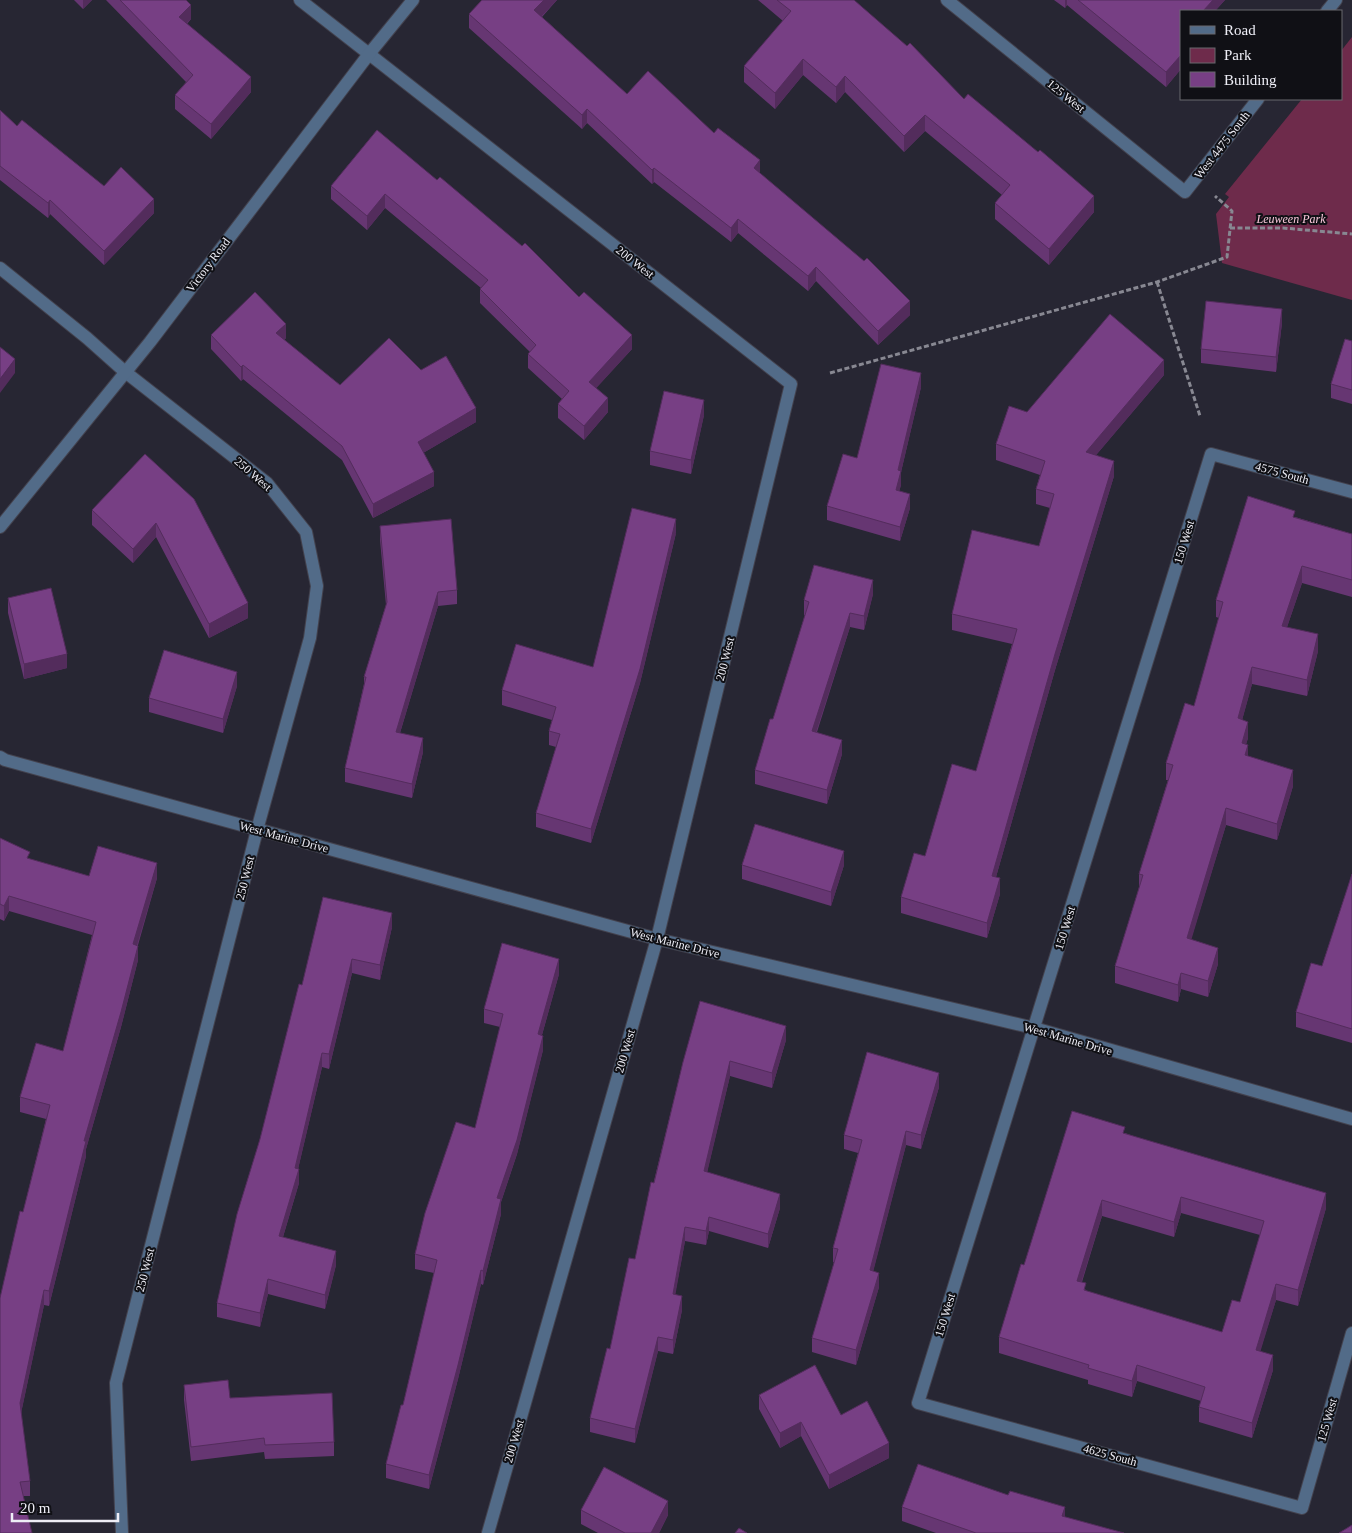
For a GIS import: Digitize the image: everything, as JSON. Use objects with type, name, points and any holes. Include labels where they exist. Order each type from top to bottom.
[{"type":"street","name":"200 West","points":[[300,0],[791,384],[657,939],[488,1533]]},
{"type":"street","name":"Victory Road","points":[[0,527],[124,371],[150,342],[369,54],[413,0]]},
{"type":"street","name":"125 West","points":[[946,0],[1185,192]]},
{"type":"street","points":[[1328,10],[1336,0]]},
{"type":"street","name":"West 4475 South","points":[[1185,192],[1257,100]]},
{"type":"street","name":"250 West","points":[[0,268],[87,338],[124,371],[267,483],[306,532],[317,586],[310,638],[257,830],[116,1383],[122,1533]]},
{"type":"street","name":"4575 South","points":[[1211,454],[1352,492]]},
{"type":"street","name":"150 West","points":[[918,1403],[1211,454]]},
{"type":"street","name":"West Marine Drive","points":[[0,757],[4,760],[657,939],[1034,1028],[1352,1119]]},
{"type":"street","name":"125 West","points":[[1302,1508],[1352,1333]]},
{"type":"street","name":"4625 South","points":[[918,1403],[1302,1508]]},
{"type":"path","points":[[830,373],[1157,282],[1226,257],[1232,211],[1216,196]]},
{"type":"path","points":[[1230,228],[1283,228],[1352,234]]},
{"type":"path","points":[[1157,282],[1200,416]]},
{"type":"green space","name":"Leuween Park","points":[[1352,37],[1352,300],[1222,263],[1216,214],[1229,197],[1225,194],[1301,100],[1342,100],[1342,50]]},
{"type":"building","points":[[120,0],[186,0],[191,5],[179,17],[251,77],[211,124],[175,95],[193,75]]},
{"type":"building","points":[[482,0],[544,0],[534,10],[627,94],[648,71],[714,133],[718,128],[760,160],[754,168],[864,261],[867,258],[910,301],[878,331],[816,267],[808,276],[738,219],[731,228],[654,168],[652,170],[587,109],[582,115],[469,14]]},
{"type":"building","points":[[777,0],[854,0],[907,46],[910,43],[964,99],[968,94],[1038,152],[1040,150],[1094,196],[1049,249],[995,203],[1010,185],[925,115],[904,136],[845,76],[836,87],[803,59],[775,93],[744,66],[791,11]]},
{"type":"building","points":[[1078,0],[1213,0],[1204,10],[1180,10],[1180,56],[1166,72]]},
{"type":"building","points":[[0,110],[17,126],[22,120],[104,186],[121,167],[154,199],[104,251],[50,200],[48,203],[0,166]]},
{"type":"building","points":[[377,130],[437,180],[440,177],[522,246],[525,243],[579,297],[584,292],[632,335],[589,382],[608,398],[584,426],[558,404],[569,391],[528,354],[536,345],[480,289],[488,280],[385,194],[367,216],[331,186]]},
{"type":"building","points":[[255,292],[286,324],[276,333],[340,385],[389,338],[421,370],[446,356],[476,408],[418,442],[434,472],[373,504],[342,446],[243,365],[241,367],[211,335]]},
{"type":"building","points":[[1206,301],[1282,309],[1276,357],[1201,349]]},
{"type":"building","points":[[1110,314],[1164,360],[1086,452],[1114,461],[1055,654],[992,876],[1000,878],[987,923],[901,897],[914,853],[925,856],[952,764],[976,771],[1017,629],[952,614],[972,530],[1039,546],[1054,494],[1036,489],[1045,461],[996,444],[1009,406],[1027,412]]},
{"type":"building","points":[[1345,339],[1352,341],[1352,390],[1331,384]]},
{"type":"building","points":[[0,347],[15,359],[0,379]]},
{"type":"building","points":[[881,364],[921,373],[898,470],[901,471],[896,490],[910,494],[900,527],[827,506],[843,454],[857,458]]},
{"type":"building","points":[[664,391],[704,400],[691,460],[650,451]]},
{"type":"building","points":[[145,454],[194,499],[248,603],[209,624],[156,523],[133,549],[92,510]]},
{"type":"building","points":[[1248,496],[1295,511],[1293,517],[1352,534],[1352,580],[1302,566],[1282,626],[1318,634],[1307,680],[1252,667],[1238,718],[1248,722],[1242,743],[1248,745],[1245,755],[1293,770],[1277,824],[1226,808],[1187,938],[1218,948],[1208,981],[1181,973],[1178,985],[1115,966],[1143,875],[1139,874],[1173,765],[1166,763],[1185,703],[1194,706],[1223,602],[1216,600]]},
{"type":"building","points":[[632,508],[676,519],[640,669],[591,829],[536,813],[560,734],[549,731],[556,707],[502,690],[516,644],[593,667]]},
{"type":"building","points":[[451,519],[457,590],[438,592],[396,732],[423,738],[412,784],[345,768],[366,677],[364,677],[387,602],[380,526]]},
{"type":"building","points":[[814,565],[873,580],[864,616],[850,613],[812,731],[842,740],[827,790],[755,770],[770,719],[773,719],[809,602],[804,600]]},
{"type":"building","points":[[51,588],[67,654],[24,664],[8,598]]},
{"type":"building","points":[[164,650],[237,672],[223,719],[149,698]]},
{"type":"building","points":[[755,824],[844,851],[831,892],[742,865]]},
{"type":"building","points":[[0,838],[30,852],[27,858],[89,876],[98,846],[157,863],[133,944],[138,946],[84,1141],[86,1141],[49,1291],[44,1290],[20,1403],[30,1481],[20,1482],[32,1533],[0,1533],[0,1298],[20,1211],[23,1212],[50,1105],[20,1097],[36,1043],[63,1051],[96,922],[9,896],[4,906],[0,904]]},
{"type":"building","points":[[1352,874],[1352,1029],[1296,1012],[1311,963],[1322,966]]},
{"type":"building","points":[[323,897],[392,913],[380,965],[352,959],[329,1054],[322,1053],[295,1168],[299,1169],[279,1236],[336,1251],[325,1295],[268,1279],[260,1313],[217,1303],[237,1214],[260,1139],[299,984],[302,985]]},
{"type":"building","points":[[502,943],[559,959],[538,1034],[543,1036],[517,1140],[497,1198],[501,1199],[429,1475],[386,1464],[401,1405],[403,1405],[437,1260],[415,1254],[425,1213],[456,1122],[475,1128],[503,1014],[484,1009]]},
{"type":"building","points":[[700,1001],[786,1026],[772,1073],[730,1061],[704,1171],[780,1194],[768,1234],[709,1217],[706,1231],[685,1227],[673,1294],[682,1296],[673,1340],[658,1337],[635,1429],[590,1418],[607,1348],[610,1349],[629,1258],[635,1259],[651,1182],[654,1183],[683,1062]]},
{"type":"building","points":[[867,1052],[939,1073],[921,1135],[906,1131],[870,1270],[879,1273],[856,1350],[812,1338],[838,1249],[833,1248],[862,1140],[844,1135]]},
{"type":"building","points":[[1072,1111],[1125,1127],[1123,1133],[1326,1193],[1298,1290],[1276,1284],[1256,1350],[1273,1355],[1252,1423],[1199,1407],[1205,1387],[1137,1365],[1132,1381],[1088,1368],[1089,1365],[999,1337],[1021,1264],[1024,1265]],"holes":[[[1181,1197],[1264,1221],[1240,1302],[1232,1300],[1222,1332],[1084,1290],[1086,1283],[1077,1281],[1102,1200],[1174,1222]]]},
{"type":"building","points":[[815,1365],[841,1415],[867,1401],[889,1443],[829,1475],[801,1422],[780,1433],[759,1395]]},
{"type":"building","points":[[228,1380],[230,1398],[332,1393],[334,1442],[265,1445],[264,1438],[191,1447],[184,1385]]},
{"type":"building","points":[[918,1464],[1008,1495],[1010,1491],[1065,1507],[1062,1516],[1124,1533],[976,1533],[902,1507]]},
{"type":"building","points":[[604,1467],[668,1501],[651,1533],[625,1533],[581,1510]]},
{"type":"building","points":[[1352,1525],[1352,1533],[1339,1533]]},
{"type":"building","points":[[739,1528],[747,1533],[735,1533]]}]
